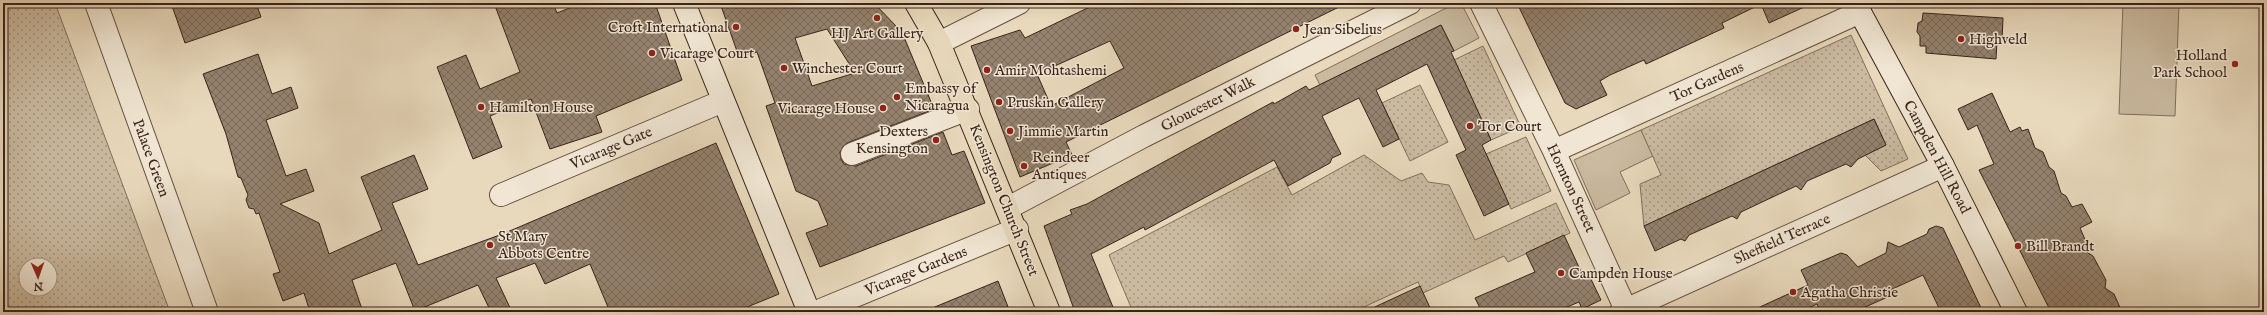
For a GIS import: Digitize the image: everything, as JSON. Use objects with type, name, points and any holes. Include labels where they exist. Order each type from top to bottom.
[{"type":"main road","name":"Kensington Church Street","points":[[916,3],[940,43],[1017,229],[1049,312]]},
{"type":"street","name":"Palace Green","points":[[96,3],[207,312]]},
{"type":"street","points":[[684,3],[810,312]]},
{"type":"street","points":[[940,43],[1018,3]]},
{"type":"street","name":"Gloucester Walk","points":[[1008,208],[1144,136],[1410,3]]},
{"type":"street","name":"Hornton Street","points":[[1488,5],[1554,151],[1623,311]]},
{"type":"street","name":"Tor Gardens","points":[[1554,151],[1858,8]]},
{"type":"street","name":"Campden Hill Road","points":[[1858,8],[1943,166],[2016,312]]},
{"type":"street","name":"Vicarage Gate","points":[[500,195],[723,101]]},
{"type":"street","points":[[852,154],[968,110]]},
{"type":"street","name":"Sheffield Terrace","points":[[1623,311],[1943,166]]},
{"type":"street","name":"Vicarage Gardens","points":[[816,312],[1017,229]]},
{"type":"shaded area","points":[[3,3],[55,3],[170,312],[3,312]]},
{"type":"shaded area","points":[[1456,3],[1461,3],[1479,38],[1454,51],[1441,25],[1320,85],[1315,75]]},
{"type":"shaded area","points":[[2123,3],[2179,3],[2175,116],[2119,114]]},
{"type":"shaded area","points":[[1851,35],[1908,159],[1881,171],[1865,155],[1886,145],[1874,119],[1644,226],[1640,184],[1661,175],[1641,130]]},
{"type":"shaded area","points":[[1483,46],[1521,127],[1491,140],[1454,60]]},
{"type":"shaded area","points":[[1420,85],[1448,142],[1410,161],[1382,103]]},
{"type":"shaded area","points":[[1641,130],[1653,156],[1620,172],[1630,193],[1596,210],[1574,160]]},
{"type":"shaded area","points":[[1526,137],[1551,191],[1511,209],[1486,154]]},
{"type":"shaded area","points":[[1364,155],[1401,181],[1422,173],[1428,182],[1449,185],[1475,240],[1556,203],[1570,233],[1508,262],[1504,256],[1423,293],[1418,282],[1353,312],[1133,312],[1109,255],[1277,167],[1292,195]]},
{"type":"building","points":[[171,3],[256,3],[261,17],[185,43]]},
{"type":"building","points":[[494,3],[553,3],[557,13],[582,3],[655,3],[682,80],[596,116],[602,132],[550,149],[531,99],[490,116],[502,147],[473,159],[437,67],[466,55],[480,89],[520,72]]},
{"type":"building","points":[[720,3],[747,3],[749,8],[762,3],[874,3],[904,37],[934,109],[847,143],[840,152],[841,159],[844,164],[856,166],[943,132],[952,155],[964,151],[985,203],[820,267],[806,233],[828,225],[818,201],[796,191],[766,106],[775,103],[757,52],[739,57]],"holes":[[[827,29],[855,73],[812,86],[795,38]]]},
{"type":"building","points":[[1098,3],[1347,3],[1066,142],[1072,155],[1020,177],[971,46],[1020,30],[1025,38]],"holes":[[[1110,41],[1124,68],[1051,106],[1037,74]]]},
{"type":"building","points":[[1517,3],[1813,3],[1769,23],[1761,4],[1722,23],[1724,28],[1646,64],[1644,60],[1610,75],[1600,81],[1607,95],[1576,109],[1565,103]]},
{"type":"building","name":"Highveld","points":[[1923,13],[2003,18],[2002,41],[1997,41],[1996,59],[1926,53],[1926,46],[1920,46],[1920,36],[1917,32],[1918,23],[1922,21]]},
{"type":"building","points":[[1441,25],[1454,51],[1451,52],[1491,140],[1482,145],[1509,204],[1484,216],[1456,155],[1466,150],[1427,64],[1376,90],[1399,139],[1383,147],[1359,98],[1322,116],[1341,154],[1332,158],[1330,163],[1288,186],[1274,160],[1145,230],[1144,227],[1091,254],[1115,312],[1075,312],[1044,226],[1072,214],[1070,210],[1087,204],[1273,102],[1274,104],[1306,86],[1309,90]]},
{"type":"building","points":[[258,54],[272,94],[291,87],[298,108],[266,120],[286,176],[306,169],[314,191],[280,204],[319,223],[329,254],[382,230],[361,177],[414,155],[428,189],[392,203],[418,265],[505,233],[716,143],[779,294],[735,312],[610,312],[590,264],[545,284],[535,263],[496,278],[512,312],[491,312],[478,285],[415,311],[396,263],[352,280],[363,312],[310,312],[304,293],[283,301],[273,274],[280,272],[259,213],[256,214],[254,209],[249,208],[246,200],[248,195],[241,178],[238,177],[226,134],[203,74]]},
{"type":"building","points":[[1992,93],[2010,132],[2020,127],[2022,131],[2028,129],[2035,148],[2043,152],[2049,167],[2054,171],[2061,193],[2066,196],[2072,207],[2082,204],[2092,222],[2080,228],[2087,244],[2085,251],[2093,256],[2106,280],[2105,288],[2114,294],[2122,312],[2051,312],[1979,170],[1994,164],[1977,125],[1968,130],[1958,109]]},
{"type":"building","points":[[1874,119],[1886,145],[1858,159],[1851,167],[1846,164],[1807,181],[1801,190],[1796,186],[1741,212],[1737,219],[1732,216],[1689,235],[1685,241],[1681,239],[1655,251],[1644,226]]},
{"type":"building","points":[[1936,226],[1943,228],[1983,312],[1941,312],[1923,275],[1888,291],[1890,296],[1854,312],[1820,312],[1817,304],[1800,312],[1749,312],[1808,285],[1801,270],[1841,253],[1847,255],[1858,267],[1886,253],[1888,242],[1899,247],[1927,234],[1929,229]]},
{"type":"building","name":"Campden House","points":[[1564,235],[1584,278],[1589,275],[1601,300],[1582,309],[1579,302],[1555,312],[1482,312],[1475,298],[1535,272],[1526,253]]},
{"type":"building","points":[[998,281],[1010,312],[925,312],[925,311]]},
{"type":"building","points":[[1420,286],[1432,312],[1364,312]]},
{"type":"place","name":"HJ Art Gallery","points":[[877,18]]},
{"type":"place","name":"Croft International","points":[[736,27]]},
{"type":"place","name":"Jean Sibelius","points":[[1296,29]]},
{"type":"place","name":"Highveld","points":[[1961,39]]},
{"type":"place","name":"Vicarage Court","points":[[652,53]]},
{"type":"place","name":"Holland Park School","points":[[2235,64]]},
{"type":"place","name":"Winchester Court","points":[[784,68]]},
{"type":"place","name":"Amir Mohtashemi","points":[[987,70]]},
{"type":"place","name":"Embassy of Nicaragua","points":[[897,97]]},
{"type":"place","name":"Pruskin Gallery","points":[[999,102]]},
{"type":"place","name":"Hamilton House","points":[[481,107]]},
{"type":"place","name":"Vicarage House","points":[[883,108]]},
{"type":"place","name":"Tor Court","points":[[1470,126]]},
{"type":"place","name":"Jimmie Martin","points":[[1010,131]]},
{"type":"place","name":"Dexters Kensington","points":[[936,140]]},
{"type":"place","name":"Reindeer Antiques","points":[[1024,166]]},
{"type":"place","name":"St Mary Abbots Centre","points":[[490,245]]},
{"type":"place","name":"Bill Brandt","points":[[2018,246]]},
{"type":"place","name":"Campden House","points":[[1561,273]]},
{"type":"place","name":"Agatha Christie","points":[[1793,292]]}]
